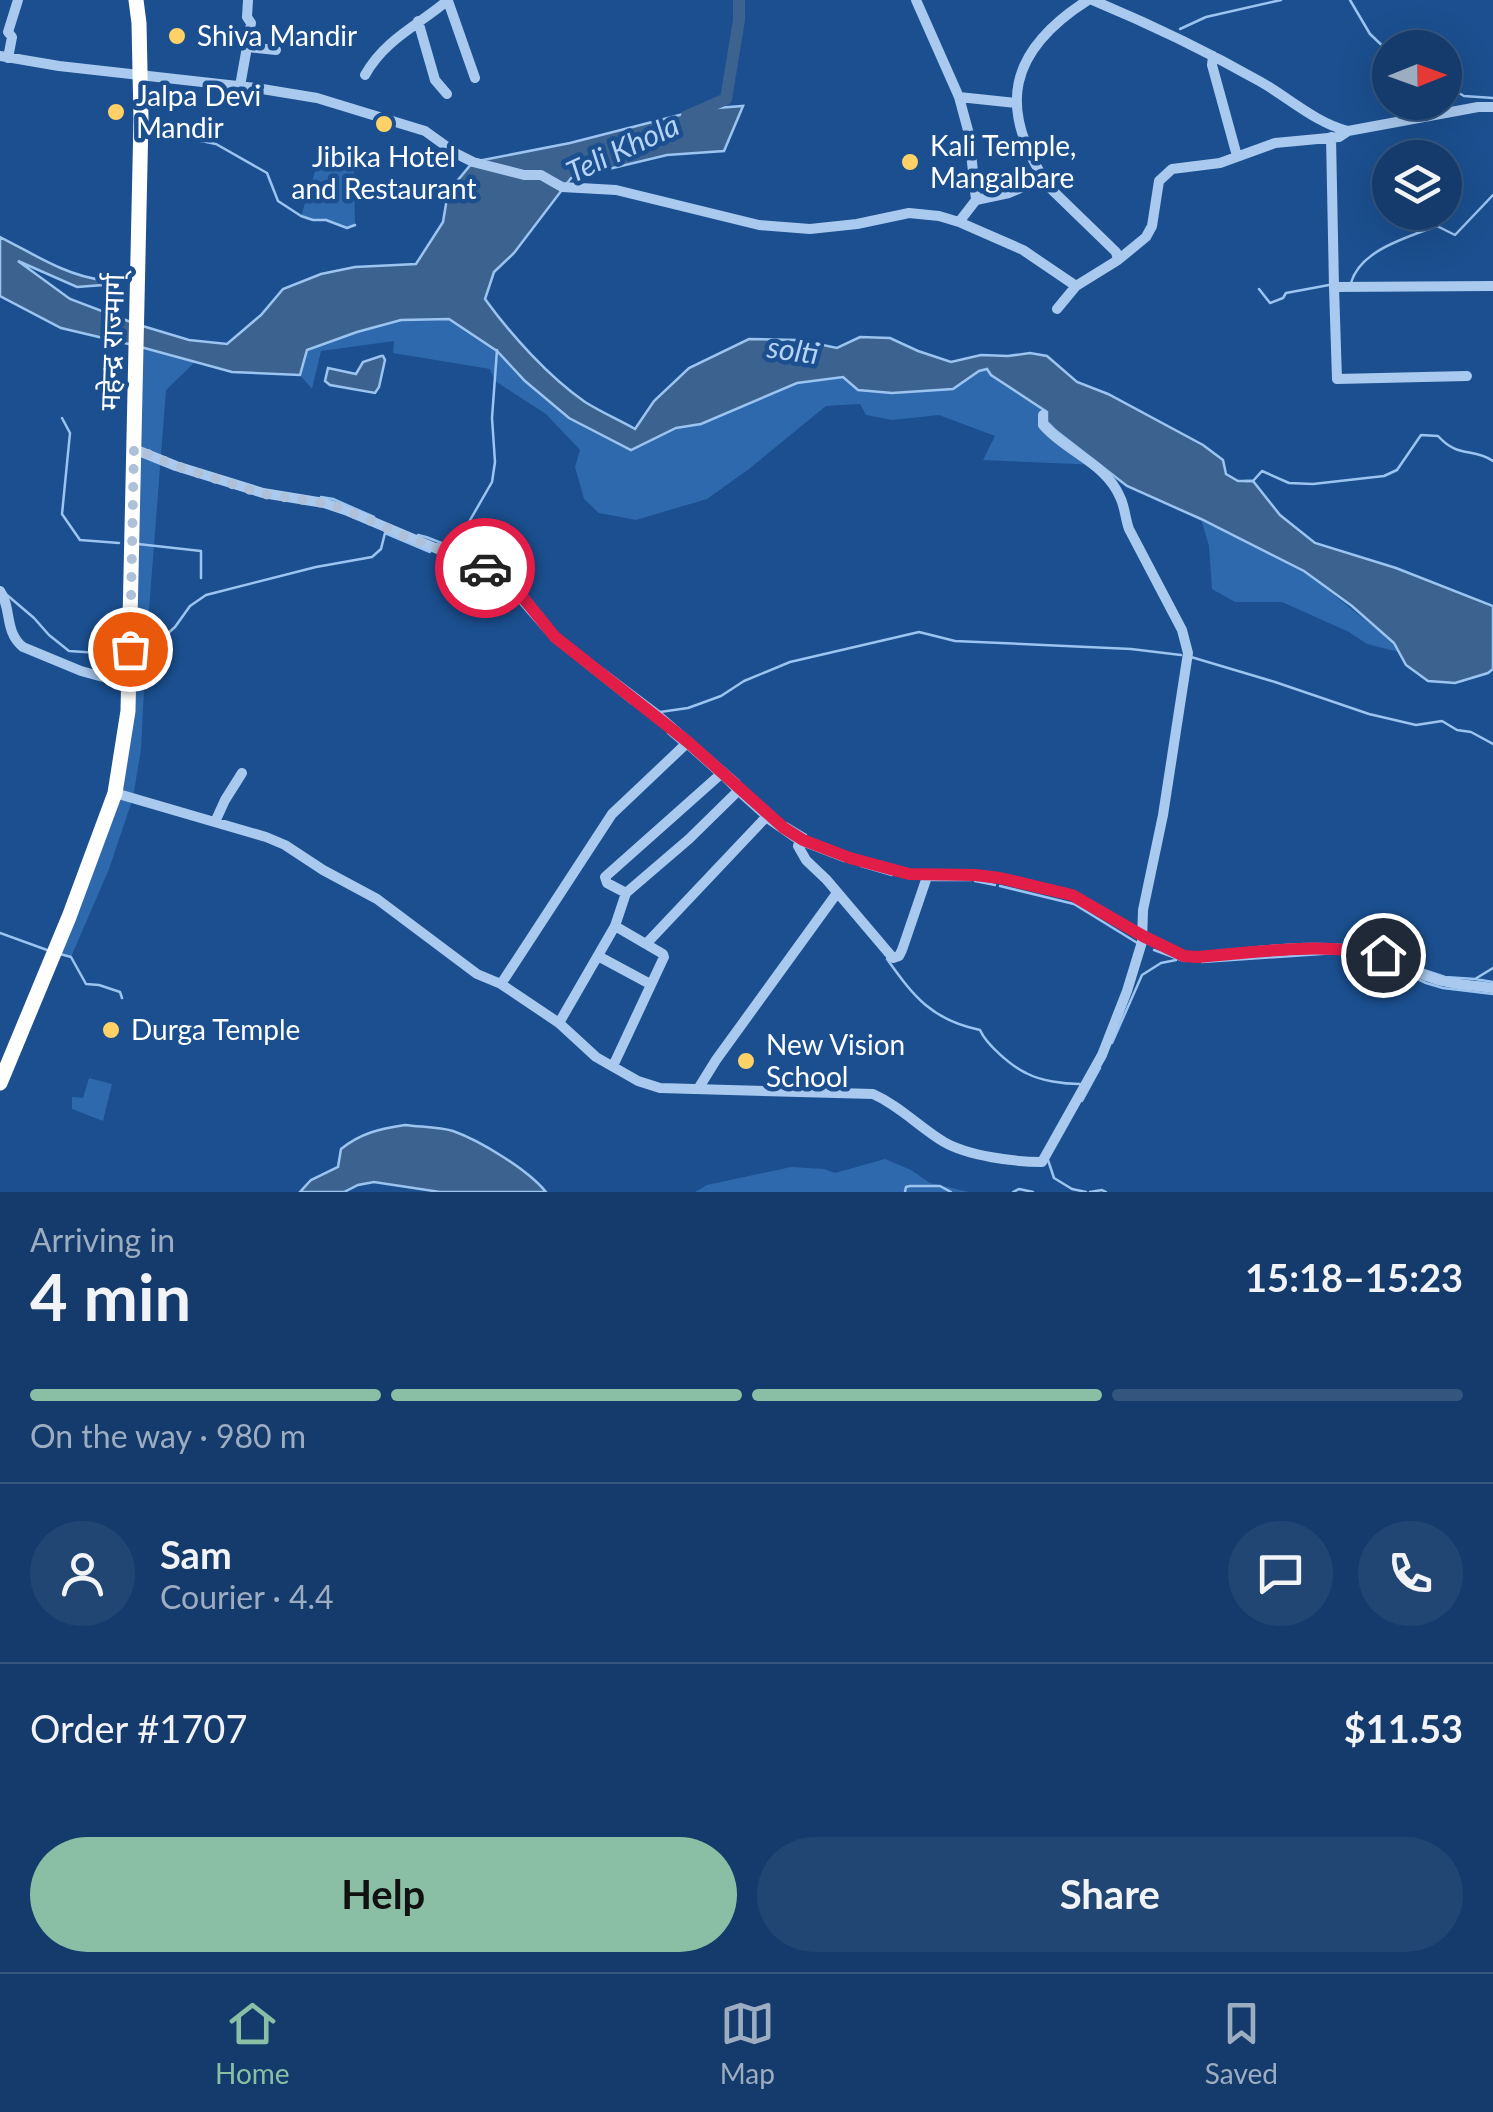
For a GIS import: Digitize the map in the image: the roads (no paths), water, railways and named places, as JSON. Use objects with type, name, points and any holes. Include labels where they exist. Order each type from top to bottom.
[{"type":"highway","name":"महेन्द्र राज्मार्ग्","points":[[0,1083],[115,794],[128,711],[141,119],[136,0]]},
{"type":"street","points":[[18,0],[4,57],[317,98],[425,131],[473,162],[524,176],[541,175],[562,187],[616,190],[759,225],[810,229],[909,213],[939,216],[1023,250],[1076,286]]},
{"type":"street","points":[[240,86],[251,23],[247,17],[248,0]]},
{"type":"street","points":[[916,0],[958,97],[969,134],[976,200]]},
{"type":"street","points":[[1118,260],[1116,252],[1043,178],[1029,153],[1016,102],[1017,81],[1028,55],[1058,20],[1090,0],[1213,56],[1333,127],[1348,131]]},
{"type":"street","points":[[365,75],[376,56],[448,1],[475,78]]},
{"type":"street","points":[[418,21],[435,80],[447,94]]},
{"type":"street","points":[[247,47],[276,50]]},
{"type":"street","points":[[1213,56],[1212,65],[1238,156]]},
{"type":"street","points":[[958,97],[1016,102]]},
{"type":"street","points":[[329,117],[333,103]]},
{"type":"street","points":[[1057,310],[1076,286],[1118,260],[1150,232],[1162,176],[1178,166],[1220,162],[1276,143],[1339,136],[1348,131],[1493,107]]},
{"type":"street","points":[[1330,137],[1337,379],[1468,376]]},
{"type":"street","points":[[959,222],[976,200],[1009,193],[1043,178]]},
{"type":"street","points":[[1334,288],[1493,286]]},
{"type":"street","points":[[115,794],[285,845],[377,899],[477,974],[501,984],[559,1023],[596,1057],[648,1086],[873,1094],[959,1150],[1042,1162],[1102,1055],[1143,936],[1143,910],[1163,815],[1188,653],[1186,641],[1129,529],[1121,498],[1098,467],[1050,433],[1042,416]]},
{"type":"street","points":[[134,448],[263,494],[346,510],[498,575],[512,584],[555,637],[688,742],[768,815],[801,838],[850,858],[909,874],[1000,878],[1072,895],[1184,956],[1296,948],[1348,949],[1383,955],[1444,982],[1493,988]]},
{"type":"street","points":[[0,591],[16,641],[81,671],[129,684]]},
{"type":"street","points":[[501,984],[612,814],[688,742]]},
{"type":"street","points":[[216,822],[242,773]]},
{"type":"street","points":[[626,893],[607,883],[606,877],[722,774]]},
{"type":"street","points":[[559,1023],[615,926],[626,893],[740,789]]},
{"type":"street","points":[[646,944],[768,815]]},
{"type":"street","points":[[801,838],[798,846],[806,860],[893,958],[897,958],[908,934],[928,874]]},
{"type":"street","points":[[698,1089],[837,893]]},
{"type":"street","points":[[613,1066],[664,956],[615,926]]},
{"type":"street","points":[[598,956],[650,984]]},
{"type":"water","name":"solti","points":[[743,106],[724,151],[667,155],[571,178],[514,253],[494,272],[485,299],[531,355],[571,392],[635,429],[654,401],[689,368],[749,339],[799,340],[837,348],[860,337],[890,338],[951,362],[981,355],[1047,356],[1077,382],[1108,394],[1203,445],[1223,460],[1226,474],[1238,481],[1253,481],[1280,515],[1315,543],[1396,568],[1493,606],[1493,669],[1455,683],[1428,681],[1406,665],[1394,643],[1304,571],[1127,486],[1055,430],[1047,422],[1047,412],[987,369],[953,389],[892,393],[858,390],[843,377],[797,383],[701,424],[676,428],[631,450],[569,418],[497,351],[449,319],[401,320],[307,350],[300,375],[232,372],[61,328],[0,296],[0,237],[63,269],[103,280],[103,285],[77,287],[18,261],[70,299],[189,340],[227,344],[261,315],[283,289],[321,274],[355,267],[416,264],[443,222],[448,192],[473,162],[570,143],[703,109]]},
{"type":"water","points":[[383,356],[375,393],[325,381],[328,368],[356,374],[363,362]]},
{"type":"water","points":[[405,1125],[464,1136],[516,1166],[546,1192],[440,1192],[374,1182],[344,1192],[300,1192],[311,1180],[338,1167],[341,1149],[348,1144],[371,1132]]},
{"type":"waterway","name":"Teli Khola","points":[[687,116],[726,99],[739,0]]},
{"type":"waterway","points":[[1180,29],[1206,17],[1281,0]]},
{"type":"waterway","points":[[1350,0],[1372,36]]},
{"type":"waterway","points":[[1462,95],[1493,98]]},
{"type":"waterway","points":[[162,133],[216,144],[267,173],[278,201],[301,216],[347,228],[355,225]]},
{"type":"waterway","points":[[1351,283],[1364,262],[1399,240],[1437,226],[1455,235],[1493,195]]},
{"type":"waterway","points":[[1259,289],[1270,303],[1286,293],[1329,285]]},
{"type":"waterway","points":[[497,350],[492,482],[458,541],[458,550],[513,578]]},
{"type":"waterway","points":[[62,418],[70,433],[62,514],[80,540],[119,543]]},
{"type":"waterway","points":[[1245,481],[1253,481],[1262,471],[1289,483],[1313,484],[1384,476],[1397,470],[1421,435],[1438,436],[1452,448],[1493,461]]},
{"type":"waterway","points":[[321,497],[374,517]]},
{"type":"waterway","points":[[135,654],[155,645],[190,606],[206,595],[372,557],[381,549],[385,533],[430,552]]},
{"type":"waterway","points":[[418,535],[457,549]]},
{"type":"waterway","points":[[138,544],[201,551],[201,578]]},
{"type":"waterway","points":[[488,576],[504,585],[546,633]]},
{"type":"waterway","points":[[7,595],[69,651],[114,654]]},
{"type":"waterway","points":[[603,669],[660,712],[688,708],[721,696],[744,681],[790,662],[919,632],[955,641],[1181,655]]},
{"type":"waterway","points":[[551,639],[631,703]]},
{"type":"waterway","points":[[1191,657],[1369,714],[1416,725],[1442,721],[1493,744]]},
{"type":"waterway","points":[[662,714],[739,781]]},
{"type":"waterway","points":[[668,733],[681,744]]},
{"type":"waterway","points":[[688,749],[716,774]]},
{"type":"waterway","points":[[722,779],[734,791]]},
{"type":"waterway","points":[[740,797],[760,815]]},
{"type":"waterway","points":[[768,823],[794,841]]},
{"type":"waterway","points":[[786,823],[806,835]]},
{"type":"waterway","points":[[805,846],[844,861]]},
{"type":"waterway","points":[[861,866],[892,875]]},
{"type":"waterway","points":[[932,880],[971,880]]},
{"type":"waterway","points":[[975,881],[995,885]]},
{"type":"waterway","points":[[1000,886],[1074,904],[1139,944]]},
{"type":"waterway","points":[[0,933],[47,950]]},
{"type":"waterway","points":[[1345,942],[1382,948],[1403,960]]},
{"type":"waterway","points":[[1154,950],[1184,961]]},
{"type":"waterway","points":[[1202,962],[1336,953],[1380,961],[1443,988],[1493,994]]},
{"type":"waterway","points":[[60,954],[71,957],[86,984],[120,992],[122,998]]},
{"type":"waterway","points":[[887,959],[926,1005],[949,1020],[980,1030],[993,1048],[1020,1070],[1045,1080],[1080,1084]]},
{"type":"waterway","points":[[1112,1043],[1142,975],[1161,963],[1176,960]]},
{"type":"waterway","points":[[1424,970],[1445,977],[1475,979],[1493,968]]},
{"type":"waterway","points":[[1475,979],[1493,982]]},
{"type":"waterway","points":[[1082,1101],[1100,1068]]},
{"type":"waterway","points":[[1048,1160],[1054,1178],[1086,1192]]},
{"type":"waterway","points":[[905,1192],[910,1186],[940,1186],[951,1192]]},
{"type":"waterway","points":[[1013,1192],[1033,1192]]},
{"type":"waterway","points":[[1090,1192],[1106,1192]]},
{"type":"place","name":"Shiva Mandir","points":[[177,36]]},
{"type":"place","name":"Jalpa Devi Mandir","points":[[116,112]]},
{"type":"place","name":"Jibika Hotel and Restaurant","points":[[384,124]]},
{"type":"place","name":"Kali Temple, Mangalbare","points":[[910,162]]},
{"type":"place","name":"Durga Temple","points":[[111,1030]]},
{"type":"place","name":"New Vision School","points":[[746,1061]]}]
